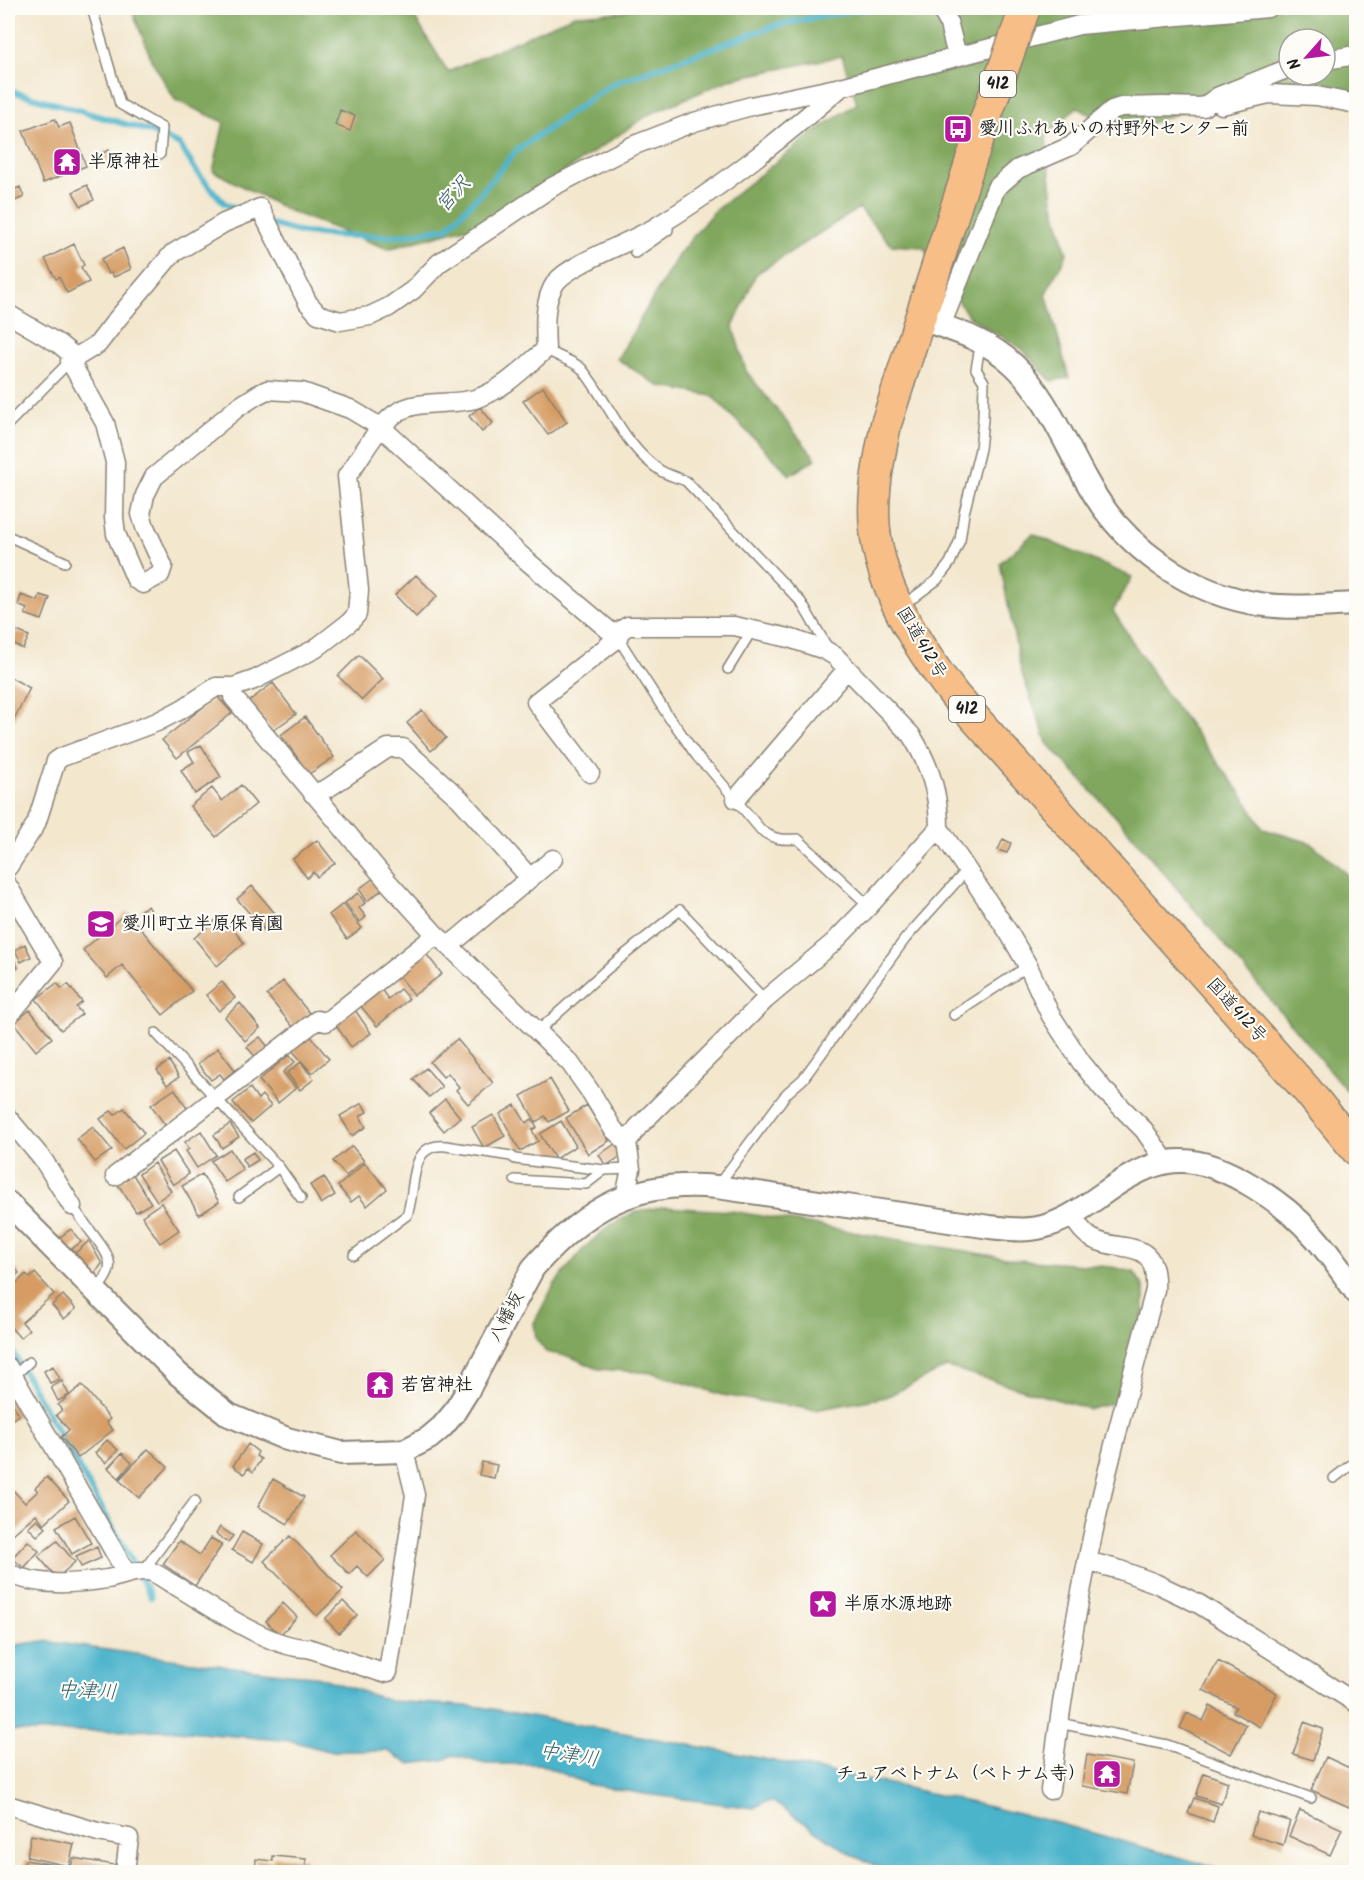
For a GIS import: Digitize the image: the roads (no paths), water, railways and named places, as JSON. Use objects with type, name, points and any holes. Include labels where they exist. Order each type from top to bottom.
[{"type":"highway","name":"国道412号","points":[[1025,8],[971,160],[931,322],[886,424],[878,462],[876,488],[875,537],[882,568],[915,640],[955,696],[1306,1089],[1356,1150]]},
{"type":"street","points":[[940,8],[948,21],[957,56]]},
{"type":"street","points":[[72,359],[98,344],[117,318],[172,254],[224,223],[260,208],[308,303],[318,314],[328,318],[340,321],[355,320],[389,307],[413,290],[439,263],[552,187],[632,146],[694,122],[751,106],[840,87],[1100,22],[1268,8]]},
{"type":"street","points":[[1337,58],[1356,55]]},
{"type":"street","points":[[1203,107],[1219,96],[1277,73]]},
{"type":"street","points":[[8,867],[36,824],[56,761],[157,722],[216,687],[234,687],[254,680],[315,649],[357,614],[359,590],[347,476],[395,414],[409,407],[476,399],[499,389],[546,349],[548,299],[555,283],[566,273],[633,240],[712,192],[785,135],[840,87]]},
{"type":"street","points":[[1356,104],[1317,96],[1269,94],[1203,107],[1121,107],[1112,110],[1071,146],[1018,169],[996,188],[931,322],[981,341],[1015,365],[1042,400],[1101,507],[1116,525],[1155,561],[1185,579],[1240,600],[1266,605],[1290,606],[1356,604]]},
{"type":"street","points":[[8,314],[59,344],[72,359],[105,423],[115,462],[116,534],[136,580],[143,584],[160,575],[163,566],[144,528],[141,514],[145,495],[154,477],[237,408],[267,390],[302,392],[350,409],[382,428],[527,561],[618,638]]},
{"type":"street","points":[[590,773],[536,702],[618,638],[620,631],[628,626],[734,626],[789,638],[825,650],[835,656],[910,735],[919,748],[933,783],[939,828],[1009,933],[1028,966],[1050,1014],[1103,1089],[1144,1130],[1166,1162],[1183,1161],[1209,1166],[1239,1179],[1288,1212],[1312,1233],[1356,1292]]},
{"type":"street","points":[[735,799],[847,669]]},
{"type":"street","points":[[234,687],[233,697],[313,794],[443,940],[570,1064],[613,1129],[627,1142],[631,1169],[625,1197]]},
{"type":"street","points":[[313,794],[328,788],[388,748],[403,748],[460,799],[530,878]]},
{"type":"street","points":[[627,1142],[638,1126],[765,1000],[825,949],[869,906],[939,828]]},
{"type":"street","points":[[115,1176],[317,1020],[326,1022],[553,860]]},
{"type":"street","points":[[8,886],[53,962],[8,1017]]},
{"type":"street","points":[[8,1118],[44,1161],[72,1206]]},
{"type":"street","name":"八幡坂","points":[[405,1451],[429,1438],[457,1409],[533,1268],[560,1238],[579,1222],[625,1197],[649,1190],[677,1186],[717,1187],[1009,1229],[1048,1226],[1071,1215],[1126,1178],[1150,1166],[1166,1162]]},
{"type":"street","points":[[8,1203],[178,1374],[229,1415],[287,1439],[341,1453],[405,1451],[415,1496],[388,1672],[383,1673],[308,1648],[295,1649],[267,1639],[150,1571],[107,1579],[48,1584],[8,1573]]},
{"type":"street","points":[[1050,1790],[1059,1723],[1087,1561],[1119,1422],[1155,1290],[1156,1276],[1151,1262],[1137,1248],[1095,1240],[1085,1234],[1071,1215]]},
{"type":"street","points":[[10,1372],[127,1574]]},
{"type":"street","points":[[1087,1561],[1155,1583],[1198,1604],[1356,1703]]},
{"type":"street","points":[[8,1806],[98,1832],[129,1838],[125,1872]]},
{"type":"lane","points":[[92,8],[120,105],[162,128],[160,154]]},
{"type":"lane","points":[[635,253],[668,230],[668,220]]},
{"type":"lane","points":[[898,605],[913,598],[937,580],[950,563],[960,540],[964,513],[980,449],[984,382],[976,369],[981,341]]},
{"type":"lane","points":[[546,349],[557,357],[580,367],[622,430],[644,458],[662,472],[686,481],[801,602],[826,645],[825,650]]},
{"type":"lane","points":[[8,424],[72,359]]},
{"type":"lane","points":[[8,536],[65,562]]},
{"type":"lane","points":[[728,669],[752,630]]},
{"type":"lane","points":[[618,638],[670,719],[680,729],[703,765],[709,768],[761,830],[780,841],[798,839],[869,906]]},
{"type":"lane","points":[[717,1187],[787,1093],[802,1079],[905,939],[966,871]]},
{"type":"lane","points":[[537,1032],[608,969],[680,910],[765,1000]]},
{"type":"lane","points":[[954,1015],[1028,966]]},
{"type":"lane","points":[[156,1032],[279,1167],[301,1198]]},
{"type":"lane","points":[[354,1256],[407,1215],[418,1160],[427,1148],[438,1145],[511,1156],[515,1159],[604,1170],[631,1169]]},
{"type":"lane","points":[[239,1197],[279,1167]]},
{"type":"lane","points":[[515,1180],[586,1184],[604,1170]]},
{"type":"lane","points":[[72,1206],[110,1257],[109,1272],[105,1282],[95,1291]]},
{"type":"lane","points":[[10,1372],[29,1362]]},
{"type":"lane","points":[[1334,1478],[1356,1461]]},
{"type":"lane","points":[[150,1571],[148,1563],[195,1501]]},
{"type":"lane","points":[[1059,1723],[1167,1745],[1311,1798]]},
{"type":"water","name":"中津川","points":[[44,1641],[185,1661],[316,1676],[390,1701],[481,1707],[728,1752],[895,1785],[1050,1821],[1232,1872],[890,1872],[854,1856],[773,1802],[765,1802],[754,1808],[645,1794],[587,1784],[539,1764],[485,1764],[454,1755],[443,1760],[409,1764],[388,1751],[328,1751],[292,1741],[165,1730],[28,1732],[8,1730],[8,1646]]},
{"type":"waterway","name":"宮沢","points":[[271,224],[303,233],[346,236],[399,236],[447,228],[480,194],[517,150],[612,84],[777,25],[855,10],[885,8]]},
{"type":"waterway","name":"宮沢","points":[[8,90],[149,131],[180,145],[196,171],[224,203],[243,212]]},
{"type":"waterway","points":[[8,1344],[151,1597]]},
{"type":"place","name":"愛川ふれあいの村野外センター前","points":[[958,129]]},
{"type":"place","name":"半原神社","points":[[67,162]]},
{"type":"place","name":"愛川町立半原保育園","points":[[101,924]]},
{"type":"place","name":"若宮神社","points":[[380,1385]]},
{"type":"place","name":"半原水源地跡","points":[[823,1604]]},
{"type":"place","name":"チュアベトナム（ベトナム寺）","points":[[1107,1774]]}]
